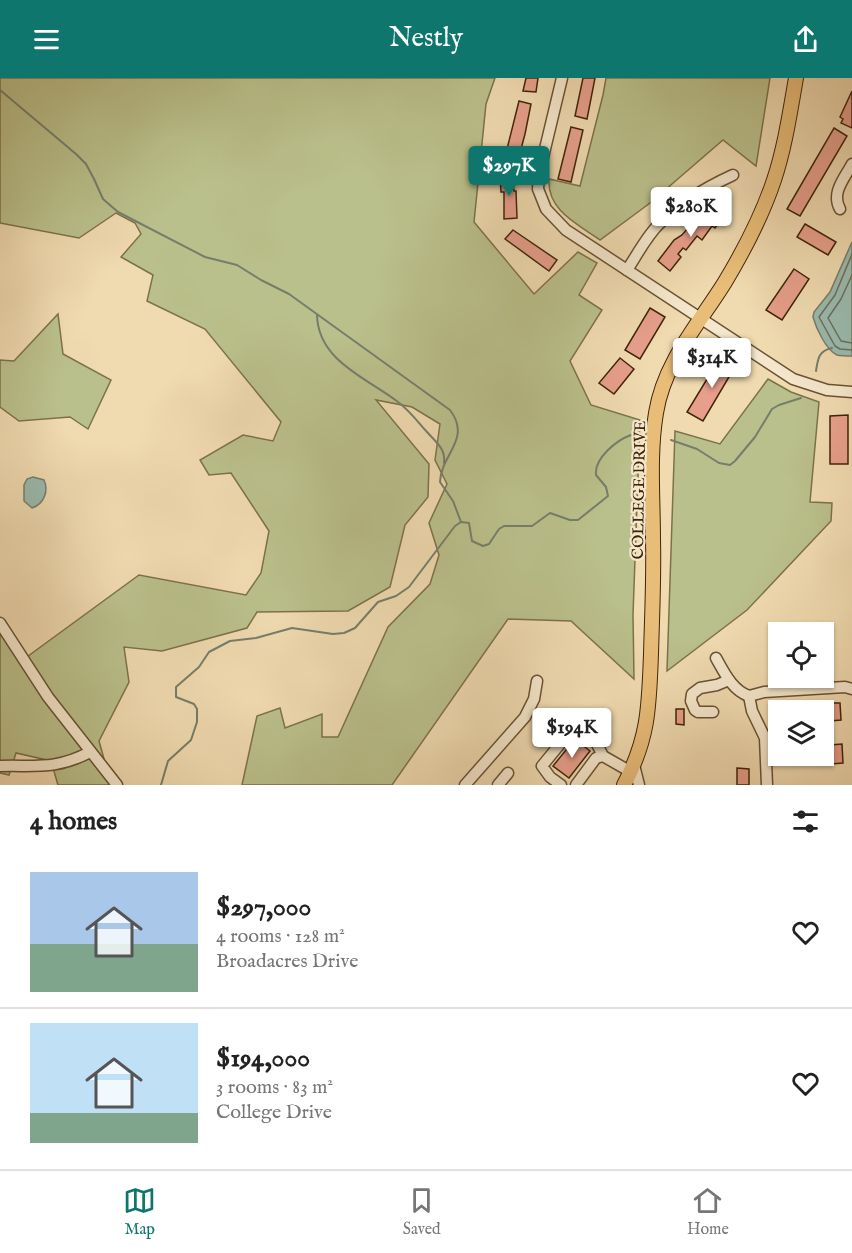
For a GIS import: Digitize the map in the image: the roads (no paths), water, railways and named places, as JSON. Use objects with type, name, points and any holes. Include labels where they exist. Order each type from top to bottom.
[{"type":"main road","name":"COLLEGE DRIVE","points":[[624,785],[641,750],[648,716],[654,572],[652,456],[656,413],[663,387],[681,346],[725,282],[752,231],[773,182],[785,141],[796,78]]},
{"type":"street","points":[[562,78],[539,174],[538,189],[542,203],[550,214],[566,230],[794,379],[826,390],[852,392]]},
{"type":"street","points":[[840,209],[836,200],[838,190],[852,164]]},
{"type":"street","points":[[627,270],[663,220],[705,189],[733,176]]},
{"type":"street","points":[[0,623],[48,697],[117,785]]},
{"type":"street","points":[[716,658],[729,680],[749,696],[771,692],[845,687],[852,689]]},
{"type":"street","points":[[713,712],[695,710],[691,701],[692,694],[700,688],[729,680]]},
{"type":"street","points":[[465,785],[525,717],[534,699],[537,681]]},
{"type":"street","points":[[749,696],[752,711],[765,738],[767,785]]},
{"type":"street","points":[[561,785],[550,777],[542,765],[575,729],[596,742],[603,756]]},
{"type":"street","points":[[0,766],[48,766],[71,762],[90,752]]},
{"type":"street","points":[[576,785],[596,758],[603,756],[632,768],[639,785]]},
{"type":"street","points":[[498,785],[508,773]]},
{"type":"water","points":[[852,242],[852,356],[843,356],[837,355],[825,344],[813,317],[814,312],[830,292]]},
{"type":"water","points":[[33,477],[44,480],[46,488],[40,503],[32,508],[24,501],[24,485],[27,479]]},
{"type":"waterway","points":[[0,90],[86,164],[103,199],[118,212],[205,257],[237,265],[289,294],[450,410],[456,420],[457,438],[445,463],[440,482],[453,501],[461,522]]},
{"type":"waterway","points":[[317,315],[319,331],[335,356],[346,367],[406,409],[440,446],[444,463]]},
{"type":"waterway","points":[[816,371],[821,353],[832,348]]},
{"type":"waterway","points":[[671,440],[697,449],[719,463],[730,465],[755,437],[772,409],[801,398]]},
{"type":"waterway","points":[[461,522],[469,523],[472,541],[483,546],[489,544],[499,529],[504,526],[532,526],[550,513],[570,520],[578,520],[608,496],[606,487],[596,475],[599,462],[607,450],[631,435]]},
{"type":"waterway","points":[[161,785],[168,761],[191,740],[197,722],[197,709],[194,704],[176,697],[176,687],[199,667],[209,652],[230,641],[256,638],[292,628],[333,634],[344,633],[355,628],[378,602],[396,596],[409,587],[455,526],[461,522]]}]
